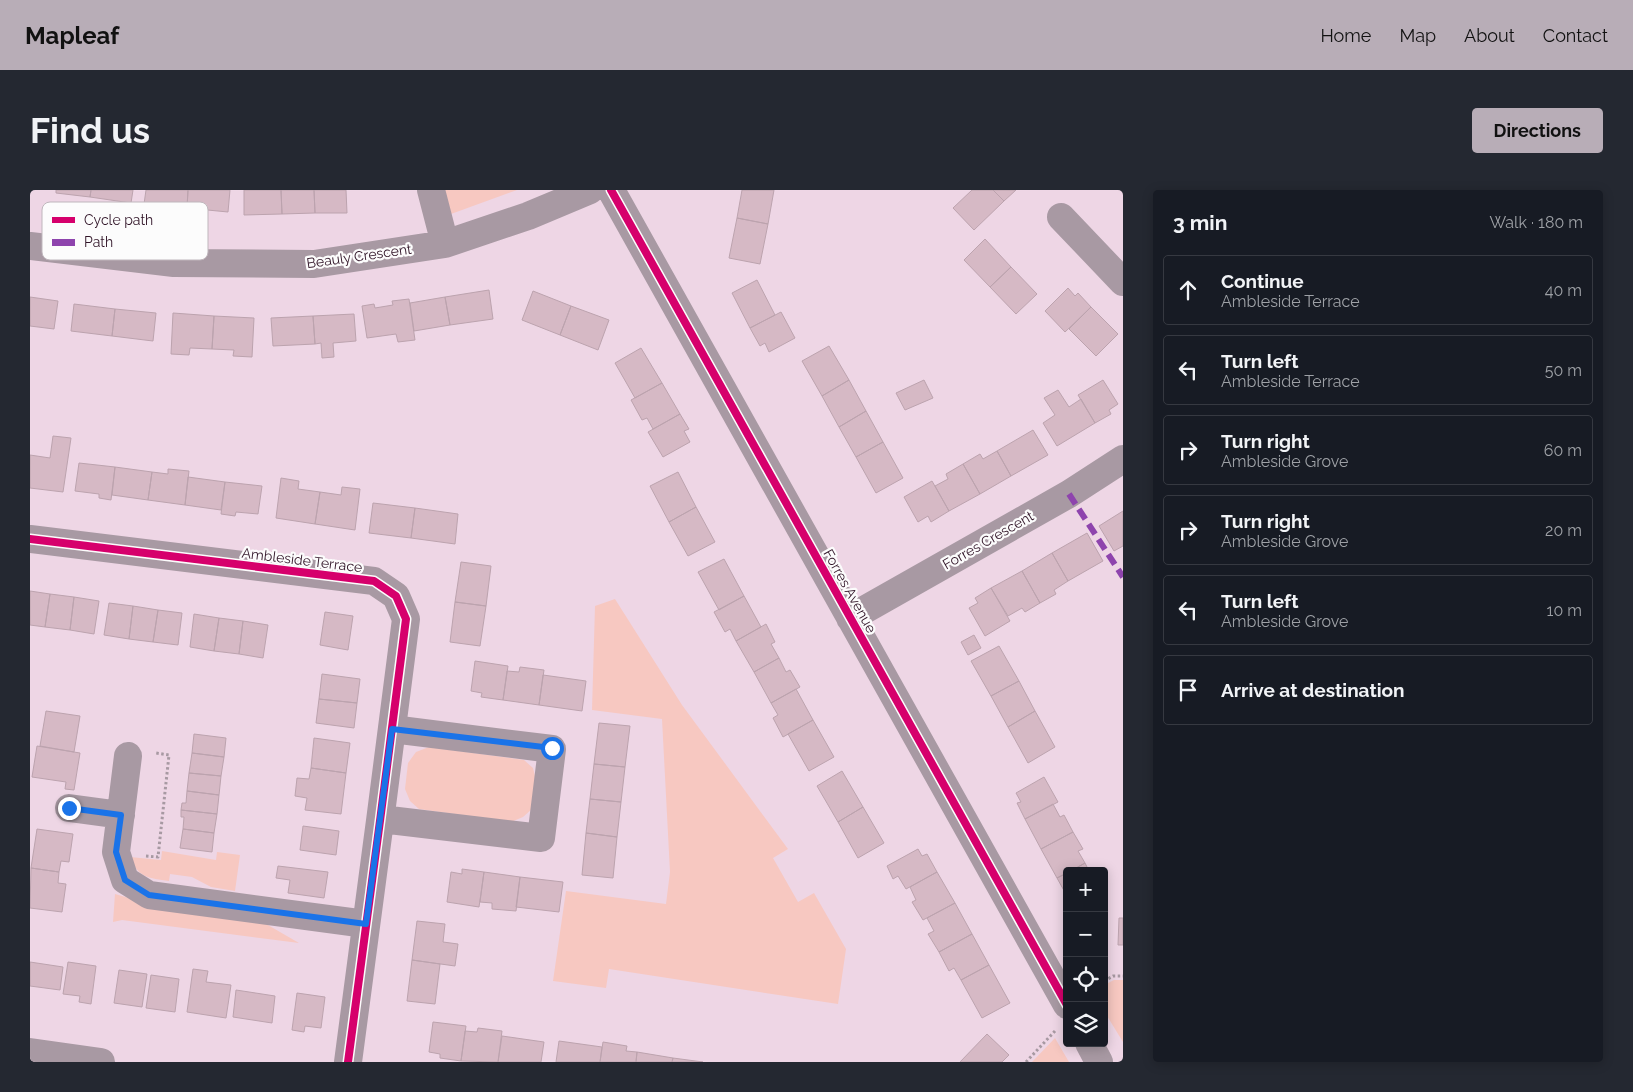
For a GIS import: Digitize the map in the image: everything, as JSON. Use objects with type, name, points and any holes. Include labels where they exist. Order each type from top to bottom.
[{"type":"street","points":[[431,190],[445,244]]},
{"type":"street","name":"Beauly Crescent","points":[[149,260],[174,263],[314,264],[445,244],[528,216],[590,190]]},
{"type":"street","name":"Forres Avenue","points":[[611,190],[850,618],[1062,1016]]},
{"type":"street","points":[[1061,216],[1123,282]]},
{"type":"street","name":"Forres Crescent","points":[[850,618],[1069,494],[1123,459]]},
{"type":"street","name":"Ambleside Terrace","points":[[30,539],[374,581],[396,596],[406,619],[348,1062]]},
{"type":"street","points":[[381,819],[541,838],[552,748],[392,729]]},
{"type":"street","points":[[128,756],[116,852],[125,880],[149,895],[366,924]]},
{"type":"street","points":[[69,808],[121,815]]},
{"type":"street","points":[[1091,1047],[1099,1062]]},
{"type":"street","points":[[30,1052],[101,1062]]},
{"type":"path","points":[[116,852],[158,857],[169,755],[129,750],[128,756]]},
{"type":"path","points":[[1108,978],[1123,976]]},
{"type":"path","points":[[1026,1062],[1062,1016]]},
{"type":"shaded area","points":[[445,190],[517,190],[451,214]]},
{"type":"shaded area","points":[[615,599],[682,705],[788,849],[773,858],[798,902],[814,893],[846,949],[838,1004],[609,969],[606,988],[553,981],[566,891],[666,904],[670,872],[662,719],[592,710],[595,606]]},
{"type":"shaded area","points":[[429,747],[524,760],[533,768],[536,780],[532,809],[523,817],[511,822],[419,809],[410,801],[405,789],[408,763],[416,752]]},
{"type":"shaded area","points":[[162,851],[216,860],[217,852],[240,855],[235,891],[211,887],[192,877],[170,874],[169,881],[150,878],[137,869],[130,857],[161,860]]},
{"type":"shaded area","points":[[115,894],[139,901],[254,917],[299,943],[122,920],[113,922]]},
{"type":"shaded area","points":[[1114,980],[1123,980],[1123,1042],[1108,1018],[1108,983]]},
{"type":"shaded area","points":[[1055,1038],[1069,1062],[1032,1062]]},
{"type":"building","points":[[56,190],[91,190],[90,197],[56,193]]},
{"type":"building","points":[[91,190],[133,190],[131,202],[90,197]]},
{"type":"building","points":[[146,190],[188,190],[187,202],[144,202]]},
{"type":"building","points":[[188,190],[230,190],[228,212],[208,210],[208,202],[187,202]]},
{"type":"building","points":[[244,190],[281,190],[282,214],[244,215]]},
{"type":"building","points":[[281,190],[314,190],[315,213],[282,214]]},
{"type":"building","points":[[314,190],[346,190],[347,213],[315,213]]},
{"type":"building","points":[[742,190],[774,190],[768,224],[737,218]]},
{"type":"building","points":[[972,190],[993,190],[1004,201],[974,230],[953,208]]},
{"type":"building","points":[[993,190],[1016,190],[1004,201]]},
{"type":"building","points":[[737,218],[768,224],[760,264],[729,258]]},
{"type":"building","points":[[985,239],[1011,267],[990,287],[964,260]]},
{"type":"building","points":[[1011,267],[1037,294],[1016,314],[990,287]]},
{"type":"building","points":[[757,280],[775,315],[750,328],[732,293]]},
{"type":"building","points":[[1068,288],[1075,296],[1078,293],[1091,307],[1065,332],[1045,311]]},
{"type":"building","points":[[489,290],[493,319],[450,325],[445,297]]},
{"type":"building","points":[[533,291],[571,306],[560,335],[522,320]]},
{"type":"building","points":[[30,297],[58,301],[54,329],[30,326]]},
{"type":"building","points":[[445,297],[450,325],[414,331],[410,303]]},
{"type":"building","points":[[409,299],[415,340],[398,342],[396,334],[367,338],[362,306],[374,304],[375,308],[393,305],[392,301]]},
{"type":"building","points":[[74,304],[115,309],[112,336],[71,331]]},
{"type":"building","points":[[571,306],[609,320],[598,350],[560,335]]},
{"type":"building","points":[[1091,307],[1118,334],[1096,356],[1069,329]]},
{"type":"building","points":[[115,309],[156,313],[153,341],[112,336]]},
{"type":"building","points":[[781,312],[795,338],[769,352],[765,343],[760,346],[750,328]]},
{"type":"building","points":[[173,313],[214,316],[212,349],[190,348],[189,355],[171,354]]},
{"type":"building","points":[[354,314],[356,341],[333,343],[334,357],[322,358],[321,343],[315,344],[313,316]]},
{"type":"building","points":[[214,316],[254,318],[252,357],[233,356],[234,350],[212,349]]},
{"type":"building","points":[[313,316],[315,344],[273,346],[271,318]]},
{"type":"building","points":[[829,346],[849,380],[822,396],[802,361]]},
{"type":"building","points":[[641,348],[662,383],[635,398],[615,363]]},
{"type":"building","points":[[849,380],[866,411],[839,427],[822,396]]},
{"type":"building","points":[[924,380],[933,398],[905,410],[896,393]]},
{"type":"building","points":[[1103,380],[1118,404],[1109,410],[1111,414],[1095,423],[1078,395]]},
{"type":"building","points":[[662,383],[680,414],[653,429],[647,418],[642,420],[631,400]]},
{"type":"building","points":[[1058,390],[1069,407],[1081,399],[1095,423],[1057,446],[1043,423],[1055,415],[1044,398]]},
{"type":"building","points":[[866,411],[883,442],[856,457],[839,427]]},
{"type":"building","points":[[680,414],[689,429],[684,431],[690,442],[663,457],[648,432]]},
{"type":"building","points":[[1033,430],[1048,455],[1011,476],[997,451]]},
{"type":"building","points":[[53,436],[71,438],[63,492],[30,488],[30,455],[50,458]]},
{"type":"building","points":[[883,442],[903,478],[876,493],[856,457]]},
{"type":"building","points":[[997,451],[1011,476],[980,494],[963,464],[980,454],[983,459]]},
{"type":"building","points":[[79,463],[115,467],[111,500],[99,498],[99,494],[75,491]]},
{"type":"building","points":[[963,464],[980,494],[949,511],[935,486],[948,479],[946,474]]},
{"type":"building","points":[[115,467],[152,472],[148,500],[112,495]]},
{"type":"building","points":[[168,469],[189,471],[185,505],[148,500],[152,472],[168,474]]},
{"type":"building","points":[[678,472],[696,507],[669,522],[650,486]]},
{"type":"building","points":[[188,477],[225,482],[221,510],[185,505]]},
{"type":"building","points":[[281,478],[299,481],[298,489],[320,492],[315,524],[276,518]]},
{"type":"building","points":[[932,481],[949,511],[931,522],[928,516],[918,522],[904,497]]},
{"type":"building","points":[[225,482],[262,486],[258,514],[236,512],[235,516],[221,514]]},
{"type":"building","points":[[342,487],[360,489],[355,530],[315,524],[320,492],[341,495]]},
{"type":"building","points":[[373,503],[415,508],[411,538],[369,533]]},
{"type":"building","points":[[696,507],[715,542],[688,556],[669,522]]},
{"type":"building","points":[[415,508],[458,514],[455,544],[411,538]]},
{"type":"building","points":[[1123,511],[1123,546],[1114,551],[1099,526]]},
{"type":"building","points":[[1087,533],[1103,561],[1068,581],[1052,553]]},
{"type":"building","points":[[1052,553],[1068,581],[1054,590],[1056,594],[1040,603],[1022,571]]},
{"type":"building","points":[[724,559],[744,596],[719,610],[698,572]]},
{"type":"building","points":[[461,562],[491,566],[486,606],[455,602]]},
{"type":"building","points":[[1022,571],[1040,603],[1025,612],[1022,608],[1008,616],[991,588]]},
{"type":"building","points":[[991,588],[1010,621],[985,636],[969,608],[978,603],[975,598]]},
{"type":"building","points":[[30,591],[50,594],[45,627],[30,625]]},
{"type":"building","points":[[50,594],[74,597],[70,630],[45,627]]},
{"type":"building","points":[[744,596],[761,627],[736,641],[730,629],[725,632],[714,612]]},
{"type":"building","points":[[74,597],[99,601],[94,634],[70,630]]},
{"type":"building","points":[[455,602],[486,606],[480,646],[450,642]]},
{"type":"building","points":[[109,603],[133,606],[129,639],[104,635]]},
{"type":"building","points":[[133,606],[158,610],[153,642],[129,639]]},
{"type":"building","points":[[158,610],[182,613],[178,645],[153,642]]},
{"type":"building","points":[[325,612],[353,616],[348,650],[320,645]]},
{"type":"building","points":[[194,614],[219,618],[214,651],[190,647]]},
{"type":"building","points":[[219,618],[243,621],[239,654],[214,651]]},
{"type":"building","points":[[243,621],[268,625],[263,658],[239,654]]},
{"type":"building","points":[[766,624],[775,642],[771,644],[779,658],[754,672],[736,641]]},
{"type":"building","points":[[974,635],[981,648],[968,655],[961,642]]},
{"type":"building","points":[[999,646],[1019,681],[991,696],[971,661]]},
{"type":"building","points":[[779,658],[786,672],[790,670],[800,687],[771,703],[754,672]]},
{"type":"building","points":[[475,661],[508,666],[503,700],[481,697],[482,693],[471,691]]},
{"type":"building","points":[[520,667],[544,670],[539,705],[503,700],[507,671],[519,672]]},
{"type":"building","points":[[322,674],[360,679],[357,703],[319,699]]},
{"type":"building","points":[[543,675],[586,681],[582,711],[539,705]]},
{"type":"building","points":[[1019,681],[1035,711],[1008,727],[991,696]]},
{"type":"building","points":[[796,689],[813,720],[783,737],[773,718],[778,715],[771,703]]},
{"type":"building","points":[[319,699],[357,703],[354,728],[316,723]]},
{"type":"building","points":[[46,711],[80,716],[74,752],[40,746]]},
{"type":"building","points":[[1035,711],[1055,747],[1028,763],[1008,727]]},
{"type":"building","points":[[813,720],[834,757],[809,771],[788,734]]},
{"type":"building","points":[[599,723],[630,726],[625,767],[594,764]]},
{"type":"building","points":[[194,734],[226,738],[224,757],[192,753]]},
{"type":"building","points":[[314,738],[350,743],[346,773],[311,768]]},
{"type":"building","points":[[37,746],[80,753],[74,790],[65,789],[66,782],[32,777]]},
{"type":"building","points":[[192,753],[224,757],[221,776],[189,773]]},
{"type":"building","points":[[594,764],[625,767],[621,802],[590,799]]},
{"type":"building","points":[[311,768],[346,773],[341,814],[305,810],[307,798],[295,796],[297,778],[309,779]]},
{"type":"building","points":[[842,771],[863,807],[838,822],[817,786]]},
{"type":"building","points":[[189,773],[221,776],[219,795],[187,791]]},
{"type":"building","points":[[1044,777],[1058,802],[1025,819],[1017,803],[1021,802],[1016,793]]},
{"type":"building","points":[[187,791],[219,795],[217,814],[181,810],[182,803],[186,803]]},
{"type":"building","points":[[590,799],[621,802],[617,837],[586,833]]},
{"type":"building","points":[[1053,804],[1060,817],[1064,815],[1073,832],[1041,849],[1025,819]]},
{"type":"building","points":[[863,807],[884,843],[858,858],[838,822]]},
{"type":"building","points":[[181,810],[217,814],[214,833],[183,829],[184,817],[181,817]]},
{"type":"building","points":[[303,826],[339,831],[336,855],[300,850]]},
{"type":"building","points":[[37,829],[73,834],[69,862],[61,861],[59,872],[31,868]]},
{"type":"building","points":[[183,829],[214,833],[212,852],[180,848]]},
{"type":"building","points":[[1073,832],[1083,849],[1078,851],[1085,863],[1078,867],[1063,867],[1063,875],[1057,878],[1041,849]]},
{"type":"building","points":[[586,833],[617,837],[613,878],[582,875]]},
{"type":"building","points":[[918,849],[922,856],[927,854],[937,872],[906,889],[898,876],[893,879],[887,866]]},
{"type":"building","points":[[1085,863],[1087,867],[1078,867]]},
{"type":"building","points":[[278,866],[328,872],[324,898],[288,893],[290,880],[276,878]]},
{"type":"building","points":[[31,868],[59,872],[58,883],[66,884],[62,912],[30,908]]},
{"type":"building","points":[[462,869],[484,872],[479,907],[447,902],[451,872],[462,874]]},
{"type":"building","points":[[484,872],[520,877],[516,911],[492,909],[492,903],[480,902]]},
{"type":"building","points":[[937,872],[955,903],[923,920],[912,902],[916,900],[910,887]]},
{"type":"building","points":[[1063,875],[1063,889],[1057,878]]},
{"type":"building","points":[[520,877],[563,882],[559,912],[516,907]]},
{"type":"building","points":[[955,903],[972,934],[939,952],[928,934],[934,931],[927,918]]},
{"type":"building","points":[[1119,918],[1123,918],[1123,945],[1118,945]]},
{"type":"building","points":[[417,921],[445,924],[443,942],[458,944],[455,966],[412,960]]},
{"type":"building","points":[[972,934],[989,965],[961,980],[954,968],[949,971],[939,952]]},
{"type":"building","points":[[412,960],[440,964],[435,1004],[407,1001]]},
{"type":"building","points":[[30,962],[63,967],[60,990],[30,986]]},
{"type":"building","points":[[68,962],[96,966],[91,1004],[79,1002],[80,996],[63,994]]},
{"type":"building","points":[[989,965],[1010,1003],[982,1018],[961,980]]},
{"type":"building","points":[[193,969],[208,971],[206,982],[231,985],[226,1018],[187,1012]]},
{"type":"building","points":[[119,970],[147,974],[142,1007],[114,1003]]},
{"type":"building","points":[[151,975],[179,979],[175,1012],[146,1008]]},
{"type":"building","points":[[236,990],[275,996],[272,1023],[233,1017]]},
{"type":"building","points":[[297,993],[325,997],[321,1028],[305,1026],[304,1032],[292,1030]]},
{"type":"building","points":[[433,1022],[466,1026],[461,1061],[440,1058],[440,1054],[429,1052]]},
{"type":"building","points":[[478,1028],[502,1031],[498,1062],[461,1061],[465,1031],[477,1032]]},
{"type":"building","points":[[987,1034],[1009,1055],[1002,1062],[960,1062]]},
{"type":"building","points":[[502,1036],[544,1042],[541,1062],[498,1062]]},
{"type":"building","points":[[559,1041],[602,1047],[600,1062],[556,1062]]},
{"type":"building","points":[[603,1042],[627,1046],[626,1051],[637,1052],[636,1062],[600,1062]]},
{"type":"building","points":[[637,1052],[673,1058],[672,1062],[636,1062]]},
{"type":"building","points":[[673,1058],[703,1062],[672,1062]]},
{"type":"marked path","points":[[1069,494],[1123,577]]},
{"type":"cycle path","points":[[611,190],[1065,1002]]},
{"type":"cycle path","points":[[30,539],[374,581],[396,596],[406,619],[348,1062]]},
{"type":"route","points":[[69,808],[121,815],[116,852],[125,880],[149,895],[366,924],[392,729],[552,748]]}]
